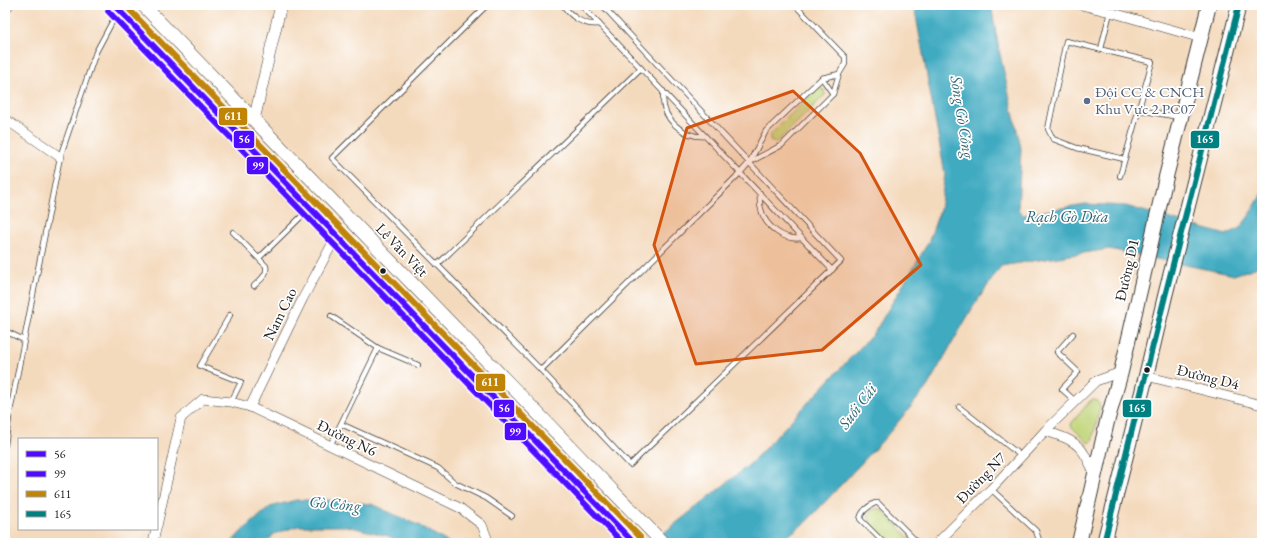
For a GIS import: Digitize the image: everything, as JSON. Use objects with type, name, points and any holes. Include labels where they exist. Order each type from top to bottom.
[{"type":"main road","name":"Lê Văn Việt","points":[[143,5],[663,543]]},
{"type":"main road","name":"Đường D1","points":[[1079,543],[1107,422],[1121,372],[1166,177],[1209,5]]},
{"type":"main road","points":[[1104,543],[1159,321],[1169,297],[1197,187],[1239,5]]},
{"type":"main road","points":[[1197,187],[1248,5]]},
{"type":"main road","points":[[117,7],[634,543]]},
{"type":"main road","points":[[337,235],[345,214]]},
{"type":"main road","points":[[1070,543],[1087,506]]},
{"type":"main road","points":[[1110,543],[1112,511]]},
{"type":"street","points":[[5,10],[9,5]]},
{"type":"street","points":[[254,120],[281,5]]},
{"type":"street","points":[[1081,5],[1201,38]]},
{"type":"street","points":[[5,119],[60,157]]},
{"type":"street","name":"Nam Cao","points":[[250,407],[303,298],[337,235]]},
{"type":"street","name":"Đường N7","points":[[937,543],[991,489],[1045,431],[1096,381],[1121,372]]},
{"type":"street","name":"Đường D4","points":[[1146,376],[1262,405]]},
{"type":"street","name":"Đường N6","points":[[158,524],[182,418],[203,399],[231,402],[250,407],[460,508],[482,525],[489,543]]},
{"type":"street","points":[[1045,431],[1075,443],[1085,454],[1095,476]]},
{"type":"street","points":[[153,543],[156,530]]},
{"type":"lane","points":[[487,5],[332,158],[541,370],[630,465],[841,261],[602,5]]},
{"type":"lane","points":[[563,5],[567,11],[585,23],[594,25],[599,24]]},
{"type":"lane","points":[[582,5],[832,270]]},
{"type":"lane","points":[[749,163],[782,145],[834,94],[839,74],[845,64],[845,57],[795,5]]},
{"type":"lane","points":[[5,445],[10,412],[60,157],[96,52],[117,7]]},
{"type":"lane","points":[[1101,49],[1110,12]]},
{"type":"lane","points":[[1120,176],[1152,62],[1066,41],[1048,128],[1053,139],[1077,148],[1124,159]]},
{"type":"lane","points":[[437,265],[641,68]]},
{"type":"lane","points":[[541,370],[740,173],[749,163],[766,131],[822,78],[839,74]]},
{"type":"lane","points":[[822,78],[834,94]]},
{"type":"lane","points":[[663,91],[664,108],[673,123],[680,130],[691,135],[699,137],[705,136]]},
{"type":"lane","points":[[1139,110],[1181,118]]},
{"type":"lane","points":[[760,193],[761,211],[769,226],[788,238],[802,238]]},
{"type":"lane","points":[[259,258],[310,208]]},
{"type":"lane","points":[[233,232],[266,266],[265,275],[254,286]]},
{"type":"lane","points":[[230,315],[200,366],[241,382],[231,402]]},
{"type":"lane","points":[[331,316],[378,348],[418,365]]},
{"type":"lane","points":[[5,331],[24,340]]},
{"type":"lane","points":[[1073,334],[1056,352],[1078,372],[1062,389],[1075,401]]},
{"type":"lane","points":[[330,446],[378,348]]},
{"type":"lane","points":[[959,406],[1021,456]]},
{"type":"lane","points":[[341,424],[438,468],[455,483],[486,498],[512,516]]},
{"type":"lane","points":[[991,489],[1036,531],[1040,543]]},
{"type":"lane","points":[[884,543],[860,519],[861,514],[875,503],[878,503],[918,543]]},
{"type":"highlighted area","points":[[793,91],[860,153],[921,265],[822,350],[696,364],[654,245],[687,128]]},
{"type":"green space","points":[[818,87],[824,90],[825,95],[776,143],[770,141],[770,135]]},
{"type":"green space","points":[[1093,399],[1098,402],[1100,407],[1092,441],[1090,443],[1087,442],[1072,427],[1071,424]]},
{"type":"green space","points":[[880,508],[914,543],[889,543],[877,532],[869,520],[869,515],[871,510]]},
{"type":"water","points":[[914,5],[991,5],[999,50],[1021,148],[1018,209],[1023,215],[1084,204],[1126,206],[1226,235],[1240,228],[1251,213],[1262,193],[1262,262],[1255,268],[1234,275],[1109,249],[1001,266],[973,307],[927,387],[884,439],[807,521],[779,543],[645,543],[655,540],[749,465],[874,333],[928,243],[940,210],[945,174]]},
{"type":"water","name":"Gò Công","points":[[296,500],[326,500],[371,504],[420,526],[449,543],[400,543],[388,536],[347,526],[298,526],[274,534],[266,543],[231,543],[241,532],[270,507]]},
{"type":"transit line","name":"56","points":[[114,5],[634,543]]},
{"type":"transit line","name":"611","points":[[125,5],[640,537]]},
{"type":"transit line","name":"165","points":[[1104,543],[1239,5]]},
{"type":"transit line","name":"99","points":[[108,11],[623,543]]},
{"type":"place","name":"Đội CC & CNCH Khu Vực 2 PC07","points":[[1087,101]]},
{"type":"water label","name":"Sông Gò Công","points":[[963,117]]},
{"type":"water label","name":"Rạch Gò Dừa","points":[[1067,216]]},
{"type":"water label","name":"Suối Cái","points":[[857,406]]}]
